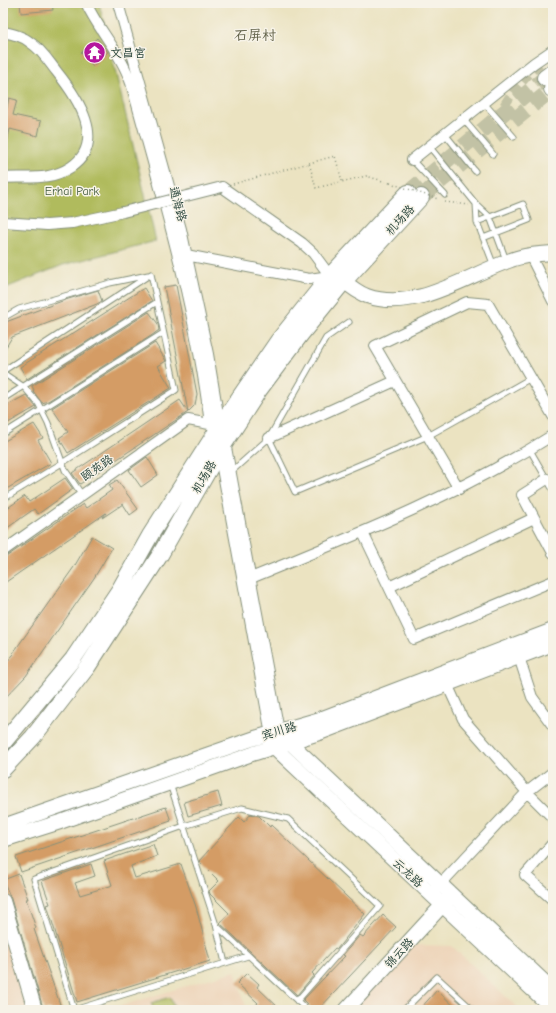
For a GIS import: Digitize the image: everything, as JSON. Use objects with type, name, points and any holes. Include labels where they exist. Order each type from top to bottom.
[{"type":"main road","name":"机场路","points":[[3,743],[73,660],[120,589],[215,425],[278,341],[415,195]]},
{"type":"main road","points":[[337,279],[368,296],[389,300],[415,298],[444,288],[500,264],[530,255],[553,253]]},
{"type":"main road","name":"机场路","points":[[3,769],[32,737],[92,659],[160,555],[222,447],[259,390],[301,334],[337,279]]},
{"type":"main road","name":"宾川路","points":[[3,840],[60,822],[169,783],[327,716],[553,630]]},
{"type":"main road","name":"宾川路","points":[[3,826],[275,737],[288,742],[322,732],[553,644]]},
{"type":"main road","name":"云龙路","points":[[275,737],[447,900],[547,1003]]},
{"type":"main road","name":"云龙路","points":[[288,742],[435,889]]},
{"type":"main road","name":"锦云路","points":[[346,1010],[447,900]]},
{"type":"main road","points":[[3,901],[35,1010]]},
{"type":"street","name":"通海路","points":[[86,3],[96,22],[121,59],[129,77],[182,254]]},
{"type":"street","name":"通海路","points":[[118,3],[208,354],[215,425]]},
{"type":"street","points":[[3,32],[17,35],[31,43],[46,57],[79,103],[86,122],[88,140],[86,149],[78,160],[62,172],[34,179],[3,178]]},
{"type":"street","points":[[412,160],[534,63],[553,50]]},
{"type":"street","points":[[3,222],[47,225],[72,223],[123,212],[222,187],[302,243],[337,279]]},
{"type":"street","points":[[182,254],[309,279],[337,279]]},
{"type":"street","points":[[530,255],[553,301]]},
{"type":"street","points":[[459,489],[375,346],[467,302],[488,304],[553,416]]},
{"type":"street","points":[[270,438],[395,381]]},
{"type":"street","name":"颐苑路","points":[[3,551],[188,420],[215,425]]},
{"type":"street","points":[[251,578],[362,533],[459,489],[530,450],[553,435]]},
{"type":"street","points":[[222,447],[231,472],[251,578],[275,737]]},
{"type":"street","points":[[222,447],[275,737]]},
{"type":"street","points":[[547,479],[522,494],[553,553]]},
{"type":"street","points":[[389,588],[534,518]]},
{"type":"street","points":[[362,533],[414,639],[553,581]]},
{"type":"street","points":[[519,657],[532,697],[553,726]]},
{"type":"street","points":[[447,684],[463,719],[527,792],[553,818]]},
{"type":"street","points":[[435,889],[527,792],[553,772]]},
{"type":"street","points":[[553,843],[525,875],[553,900]]},
{"type":"lane","points":[[484,103],[514,137]]},
{"type":"lane","points":[[463,119],[493,154]]},
{"type":"lane","points":[[445,134],[476,171]]},
{"type":"lane","points":[[429,146],[476,204],[490,217],[496,233],[500,264]]},
{"type":"lane","points":[[412,160],[445,195]]},
{"type":"lane","points":[[476,204],[477,222],[483,238],[500,264]]},
{"type":"lane","points":[[477,222],[523,204],[529,220],[483,238]]},
{"type":"lane","points":[[3,499],[176,390],[151,274]]},
{"type":"lane","points":[[3,318],[19,309],[110,283],[151,274]]},
{"type":"lane","points":[[82,495],[68,475],[62,463],[42,410],[35,399],[22,386],[3,372],[151,274]]},
{"type":"lane","points":[[3,399],[157,302]]},
{"type":"lane","points":[[231,472],[270,438],[326,338],[349,322]]},
{"type":"lane","points":[[3,434],[164,333]]},
{"type":"lane","points":[[270,438],[295,492],[428,436],[531,378]]},
{"type":"lane","points":[[530,450],[553,490]]},
{"type":"lane","points":[[169,783],[216,925],[225,963]]},
{"type":"lane","points":[[248,956],[74,1010],[34,880],[184,826],[242,808],[288,819],[380,906],[297,1001]]},
{"type":"lane","points":[[216,925],[307,1010]]},
{"type":"lane","points":[[406,1009],[437,977],[473,1010]]},
{"type":"path","points":[[222,187],[335,156],[342,181]]},
{"type":"path","points":[[309,163],[316,188],[366,176],[448,203],[465,206],[476,204]]},
{"type":"shaded area","points":[[3,928],[28,1010],[3,1010]]},
{"type":"shaded area","points":[[412,945],[452,946],[520,1010],[352,1010]]},
{"type":"shaded area","points":[[235,971],[247,1010],[108,1010]]},
{"type":"green space","name":"Erhai Park","points":[[3,3],[99,3],[156,241],[63,265],[3,289]]},
{"type":"green space","points":[[170,997],[175,1010],[154,1010],[151,1003]]},
{"type":"building","points":[[20,3],[35,3],[36,5],[52,3],[53,10],[21,13]]},
{"type":"building","points":[[97,38],[108,52],[93,66],[81,53]]},
{"type":"building","points":[[9,98],[17,100],[13,115],[41,121],[38,136],[10,129],[6,146],[3,146],[3,125]]},
{"type":"building","points":[[176,285],[197,394],[195,405],[188,412],[164,287]]},
{"type":"building","points":[[144,288],[152,301],[27,379],[20,367]]},
{"type":"building","points":[[98,290],[102,301],[12,337],[3,352],[3,323],[65,300]]},
{"type":"building","points":[[149,312],[158,324],[159,330],[48,401],[42,403],[33,391],[32,386]]},
{"type":"building","points":[[155,343],[166,361],[158,366],[171,388],[68,453],[59,438],[68,432],[52,408]]},
{"type":"building","points":[[26,395],[36,407],[3,426],[3,403],[6,402],[8,405]]},
{"type":"building","points":[[180,400],[188,412],[80,484],[72,473]]},
{"type":"building","points":[[34,424],[43,438],[38,440],[51,463],[3,491],[3,442]]},
{"type":"building","points":[[147,457],[158,475],[141,487],[129,470]]},
{"type":"building","points":[[65,478],[73,489],[38,514],[34,509],[3,531],[3,511],[25,496],[29,502]]},
{"type":"building","points":[[117,480],[138,509],[130,515],[123,504],[102,518],[106,513],[3,584],[3,559],[83,504],[86,508],[112,490],[109,485]]},
{"type":"building","points":[[92,536],[112,548],[94,578],[26,676],[3,700],[3,666],[14,654],[13,653],[74,567]]},
{"type":"building","points":[[218,792],[222,806],[188,816],[184,802]]},
{"type":"building","points":[[166,807],[171,821],[21,872],[16,857]]},
{"type":"building","points":[[251,814],[259,816],[270,827],[271,825],[365,914],[337,949],[335,948],[312,973],[314,975],[297,995],[220,923],[229,913],[210,894],[209,891],[219,881],[199,861],[239,817],[244,822]]},
{"type":"building","points":[[153,844],[157,856],[131,866],[135,878],[181,864],[196,907],[210,961],[77,1002],[47,905],[50,904],[42,881],[91,864],[95,876],[75,883],[80,895],[110,886],[112,885],[104,861]]},
{"type":"building","points":[[19,874],[36,928],[34,929],[62,1010],[44,1010],[43,1008],[11,899],[3,880]]},
{"type":"building","points":[[383,915],[396,927],[318,1010],[313,1010],[303,1000],[345,956],[343,955],[360,935],[363,937]]},
{"type":"building","points":[[247,973],[259,984],[257,987],[281,1010],[251,1010],[258,1003],[237,983]]},
{"type":"building","points":[[437,990],[458,1010],[419,1010]]},
{"type":"tunnel","points":[[498,119],[506,102],[517,87],[543,61]]},
{"type":"tunnel","points":[[408,193],[545,78]]},
{"type":"tunnel","points":[[421,197],[552,89]]},
{"type":"place","name":"文昌宫","points":[[95,53]]},
{"type":"district","name":"石屏村","points":[[255,35]]}]
